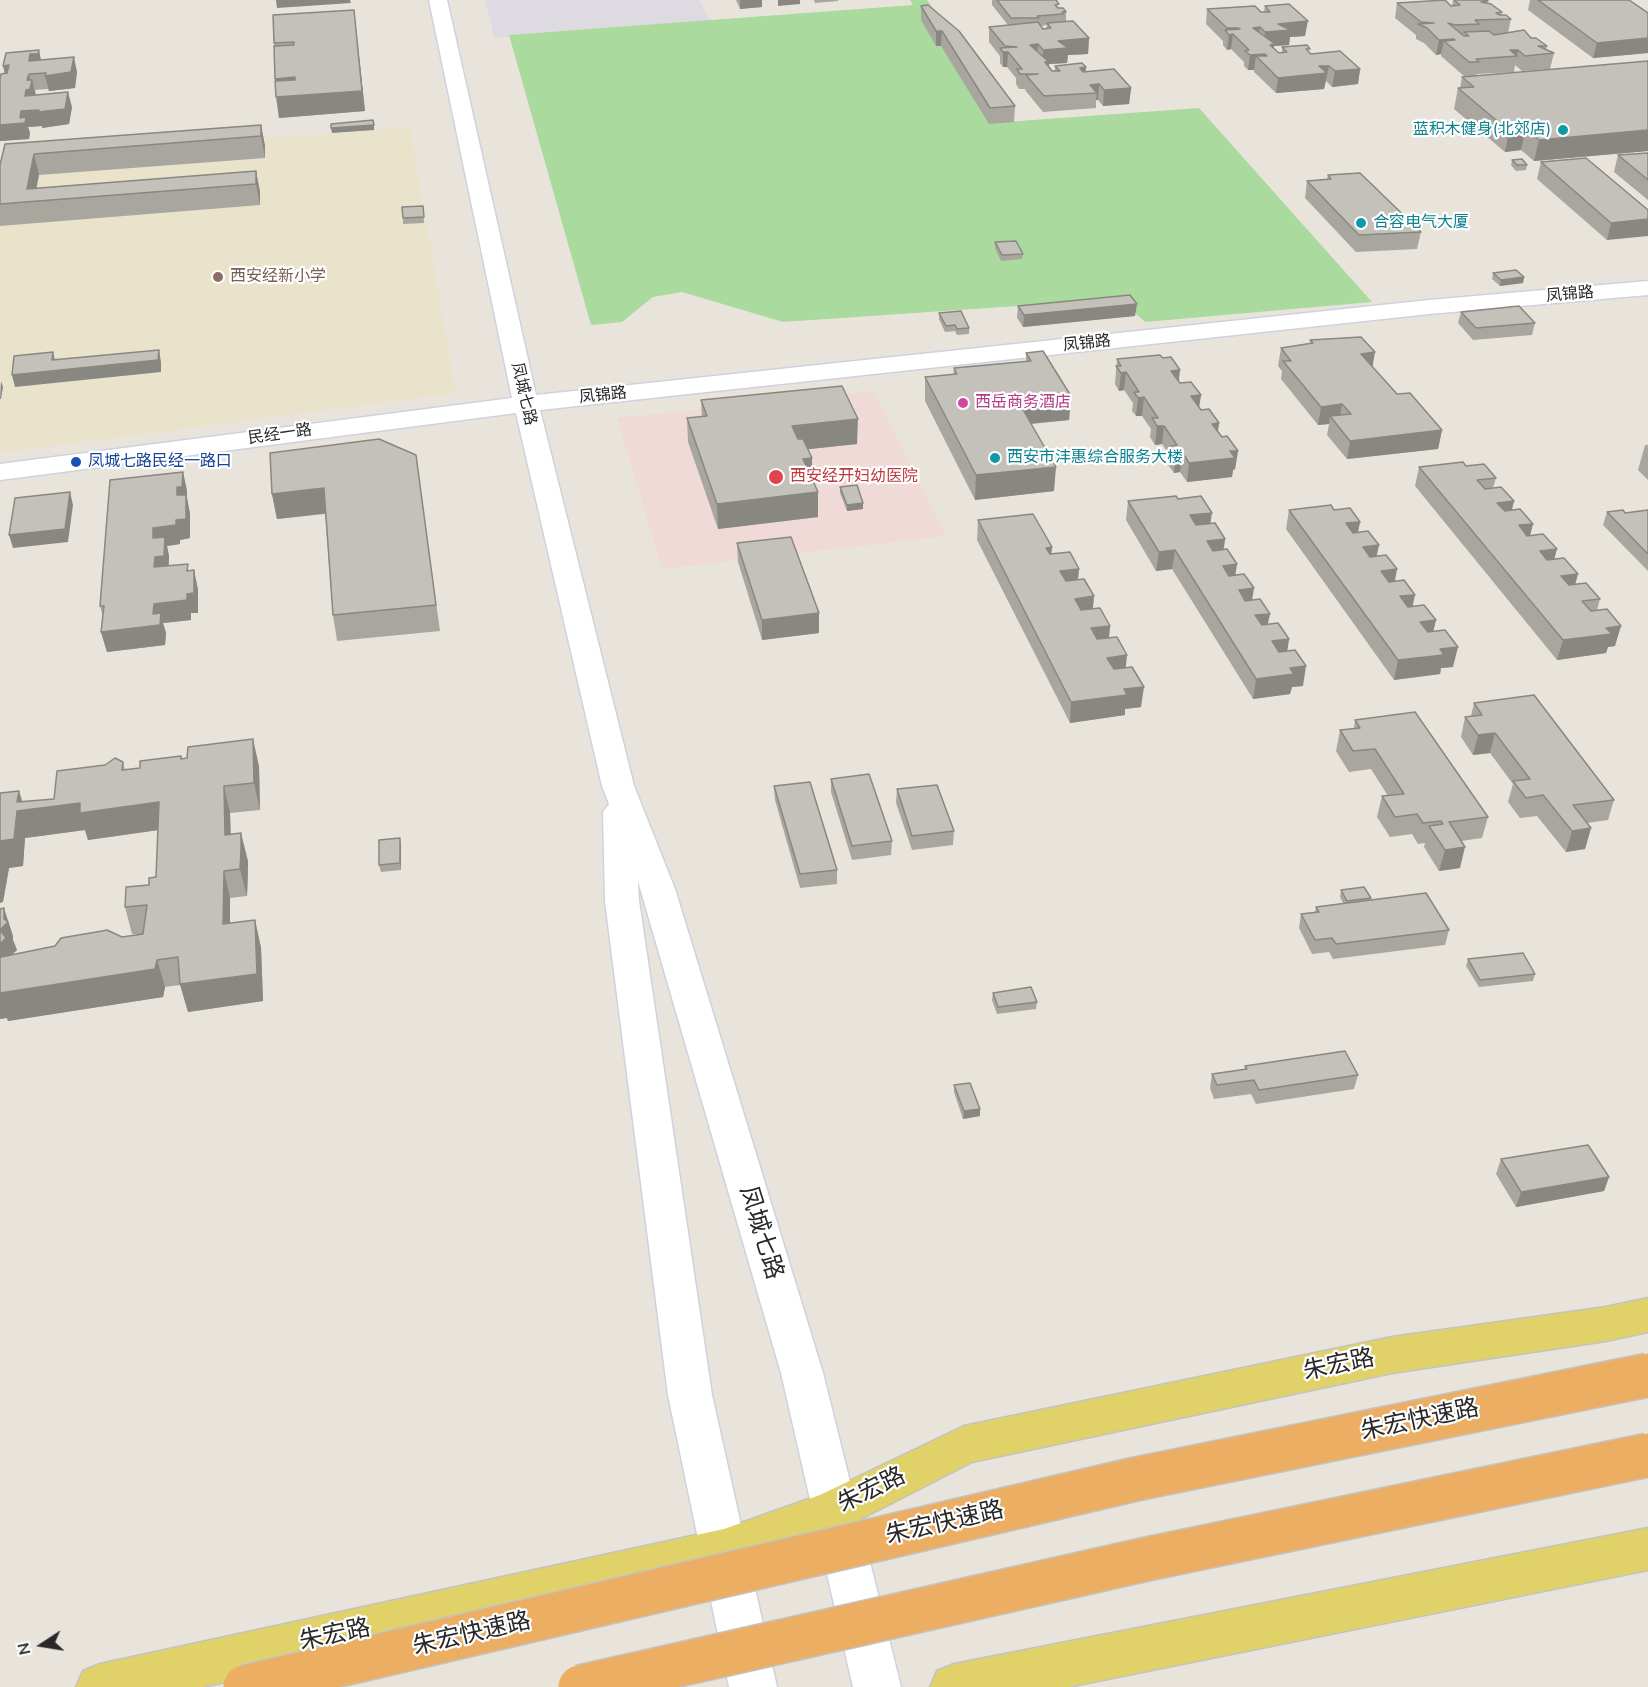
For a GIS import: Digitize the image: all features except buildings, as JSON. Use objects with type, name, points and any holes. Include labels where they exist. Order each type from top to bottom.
[{"type":"highway","name":"朱宏快速路","points":[[245,1687],[1136,1479],[1648,1375]]},
{"type":"highway","points":[[580,1687],[1147,1559],[1648,1455]]},
{"type":"main road","name":"朱宏路","points":[[100,1687],[724,1550],[835,1510],[964,1445],[1392,1355],[1606,1324],[1648,1315]]},
{"type":"main road","points":[[954,1687],[1648,1549]]},
{"type":"street","name":"凤城七路","points":[[438,0],[525,404],[618,786],[658,890],[802,1373],[877,1687]]},
{"type":"street","name":"凤锦路","points":[[525,404],[1405,310],[1648,288]]},
{"type":"street","name":"民经一路","points":[[0,472],[525,404]]},
{"type":"street","name":"凤城七路","points":[[618,786],[622,901],[689,1384],[753,1687]]},
{"type":"shaded area","points":[[485,0],[699,0],[711,22],[494,38]]},
{"type":"shaded area","name":"西安经新小学","points":[[410,127],[456,393],[0,453],[0,161]]},
{"type":"shaded area","name":"西安经开妇幼医院","points":[[874,391],[946,536],[662,569],[617,418]]},
{"type":"green space","points":[[910,0],[927,0],[957,43],[1005,122],[1199,108],[1372,302],[1145,322],[1120,299],[783,322],[682,292],[653,297],[622,322],[591,325],[509,35],[913,5]]},
{"type":"place","name":"蓝积木健身(北郊店)","points":[[1563,130]]},
{"type":"place","name":"合容电气大厦","points":[[1361,223]]},
{"type":"place","name":"西安经新小学","points":[[218,277]]},
{"type":"place","name":"西岳商务酒店","points":[[963,403]]},
{"type":"place","name":"西安市沣惠综合服务大楼","points":[[995,458]]},
{"type":"place","name":"凤城七路民经一路口","points":[[76,462]]},
{"type":"place","name":"西安经开妇幼医院","points":[[776,477]]}]
